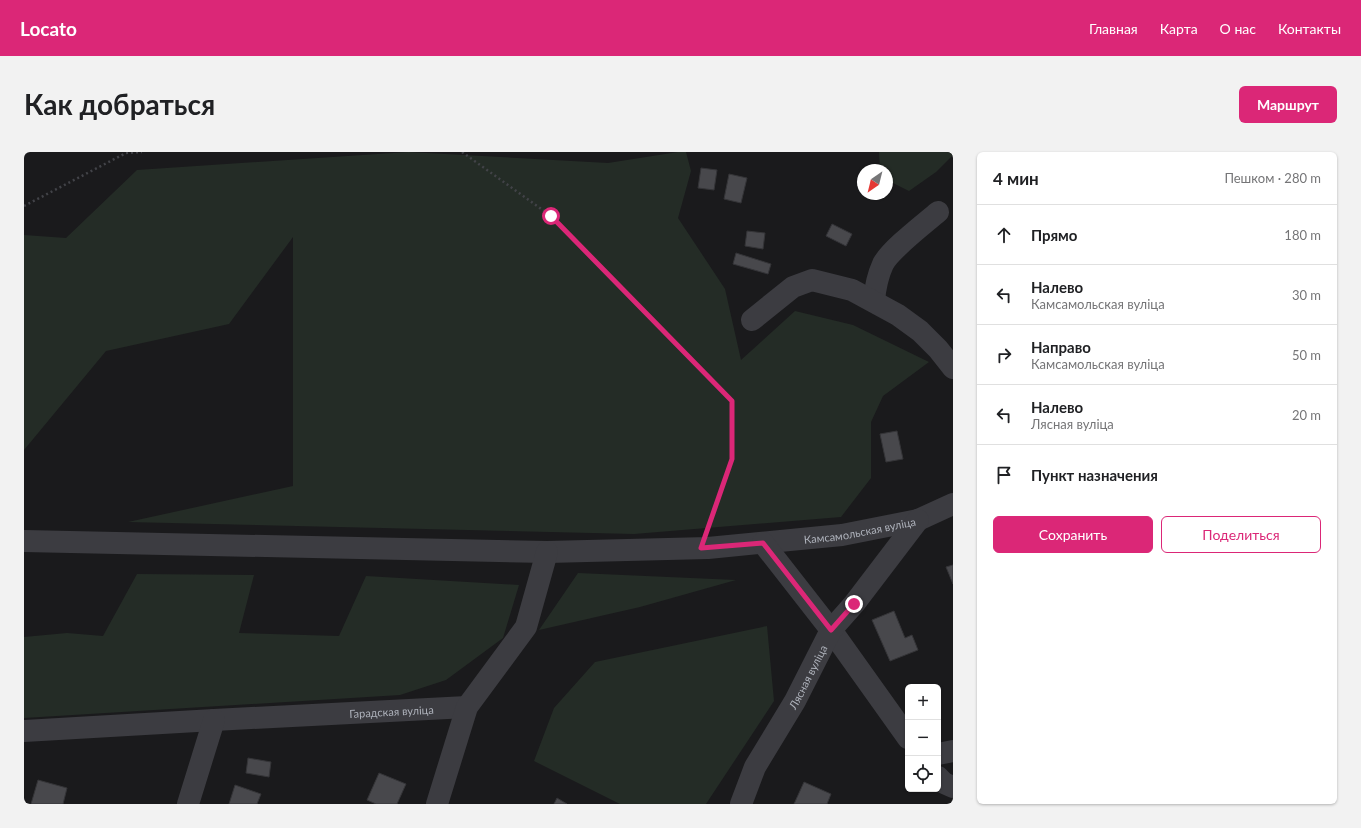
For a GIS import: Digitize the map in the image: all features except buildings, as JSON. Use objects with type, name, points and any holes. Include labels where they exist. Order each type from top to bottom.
[{"type":"street","points":[[874,301],[879,274],[884,263],[894,251],[938,212]]},
{"type":"street","points":[[752,320],[793,287],[812,280],[852,290],[898,315],[920,331],[938,349],[953,368]]},
{"type":"street","name":"Камсамольская вуліца","points":[[24,541],[547,552],[704,548],[842,535],[918,520],[953,504]]},
{"type":"street","name":"Лясная вуліца","points":[[741,804],[755,767],[795,701],[831,630],[854,604],[918,520]]},
{"type":"street","points":[[763,543],[831,630],[905,734]]},
{"type":"street","points":[[437,804],[467,707],[526,627],[547,552]]},
{"type":"street","name":"Гарадская вуліца","points":[[24,731],[467,707]]},
{"type":"street","points":[[188,804],[214,720]]},
{"type":"street","points":[[941,753],[953,751]]},
{"type":"street","points":[[941,780],[944,784],[953,787]]},
{"type":"path","points":[[24,206],[126,153],[142,152]]},
{"type":"path","points":[[462,152],[551,216],[732,401],[732,459],[704,548]]},
{"type":"shaded area","points":[[408,152],[608,163],[686,152],[691,171],[678,218],[725,289],[741,360],[795,311],[853,325],[929,362],[883,396],[871,422],[871,478],[841,517],[634,534],[128,522],[293,486],[293,237],[229,324],[106,351],[24,450],[24,235],[66,238],[137,170]]},
{"type":"shaded area","points":[[879,152],[953,152],[953,155],[936,172],[909,191],[893,183],[893,164],[880,164]]},
{"type":"shaded area","points":[[578,573],[736,580],[640,607],[539,630]]},
{"type":"shaded area","points":[[137,574],[254,575],[239,633],[339,636],[366,576],[519,585],[503,638],[446,680],[400,695],[24,718],[24,637],[67,633],[103,636]]},
{"type":"shaded area","points":[[767,626],[774,701],[706,804],[620,804],[534,761],[554,708],[595,662]]},
{"type":"route","points":[[551,216],[732,401],[732,459],[701,548],[763,543],[831,630],[854,604]]}]
